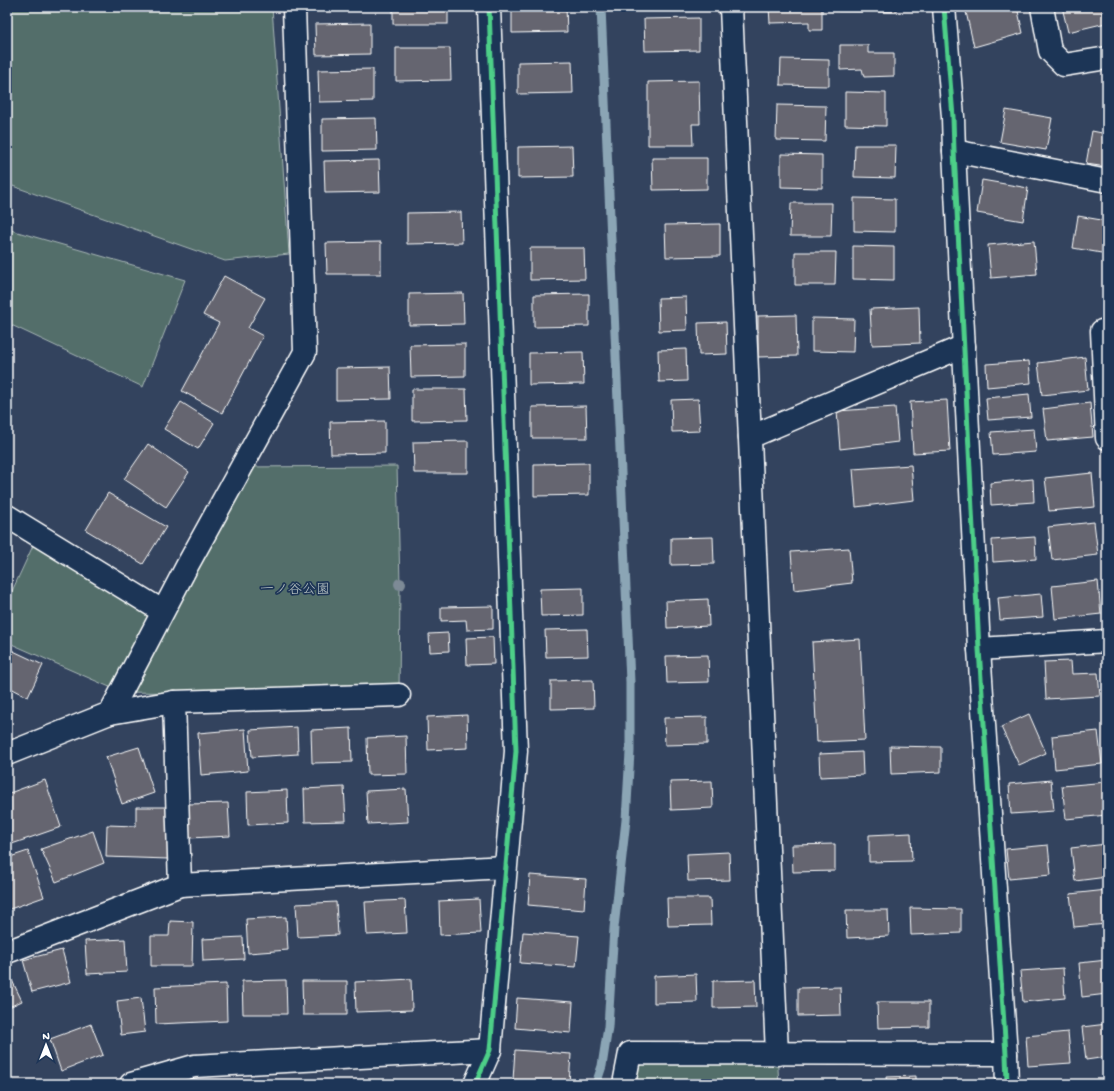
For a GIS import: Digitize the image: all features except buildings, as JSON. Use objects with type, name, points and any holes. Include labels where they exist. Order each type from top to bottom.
[{"type":"street","points":[[110,713],[162,611],[305,352],[294,7]]},
{"type":"street","points":[[475,1084],[490,1050],[516,751],[489,7]]},
{"type":"street","points":[[730,7],[777,1054]]},
{"type":"street","points":[[944,7],[953,117],[979,649],[1007,1084]]},
{"type":"street","points":[[1042,7],[1050,51],[1064,65],[1107,58]]},
{"type":"street","points":[[954,151],[1107,181]]},
{"type":"street","points":[[1102,332],[1107,438]]},
{"type":"street","points":[[750,438],[964,346]]},
{"type":"street","points":[[7,516],[162,611]]},
{"type":"street","points":[[979,649],[1107,640]]},
{"type":"street","points":[[7,754],[110,713],[174,702],[399,695]]},
{"type":"street","points":[[174,702],[180,885]]},
{"type":"street","points":[[7,952],[180,885],[505,867]]},
{"type":"street","points":[[131,1084],[194,1066],[490,1050]]},
{"type":"street","points":[[624,1084],[630,1053],[1006,1054]]},
{"type":"green space","points":[[7,7],[272,7],[289,254],[225,261],[7,184]]},
{"type":"green space","points":[[7,229],[185,280],[143,387],[7,323]]},
{"type":"green space","name":"一ノ谷公園","points":[[397,466],[400,584],[399,695],[121,692],[7,642],[7,602],[37,537],[162,611],[242,467]]},
{"type":"green space","points":[[630,1053],[777,1054],[779,1084],[622,1084]]},
{"type":"waterway","points":[[596,1084],[602,1066],[608,1027],[614,928],[626,820],[630,752],[630,682],[601,7]]},
{"type":"cycle path","points":[[475,1084],[490,1050],[516,751],[489,7]]},
{"type":"cycle path","points":[[944,7],[953,117],[979,649],[1007,1084]]}]
